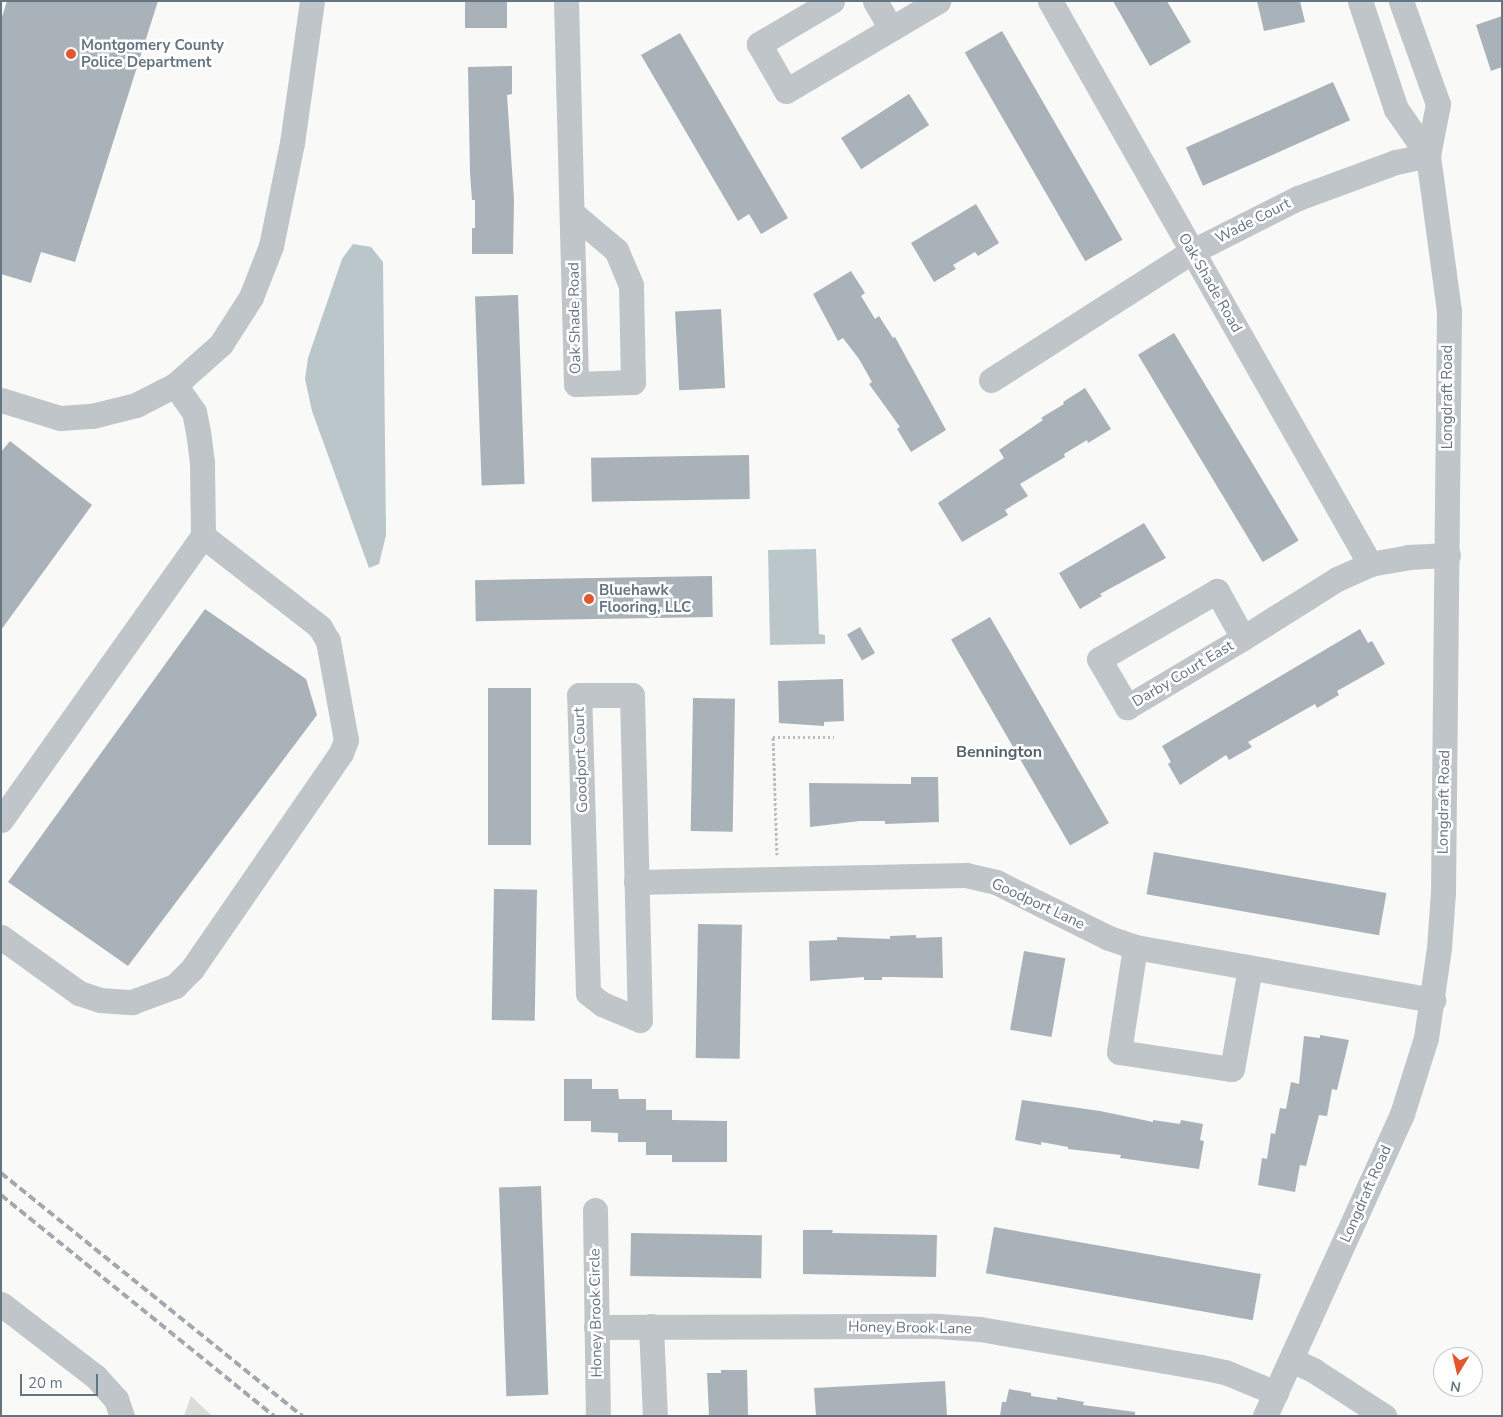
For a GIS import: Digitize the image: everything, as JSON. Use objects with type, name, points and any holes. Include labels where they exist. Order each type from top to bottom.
[{"type":"street","points":[[1,400],[60,418],[92,416],[136,405],[175,386],[221,344],[251,297],[271,246],[292,143],[312,1]]},
{"type":"street","name":"Oak Shade Road","points":[[566,1],[576,384],[633,382],[631,285],[616,250],[572,213]]},
{"type":"street","points":[[832,1],[759,44],[786,91],[938,1]]},
{"type":"street","points":[[874,1],[891,29]]},
{"type":"street","name":"Oak Shade Road","points":[[1050,1],[1370,564]]},
{"type":"street","name":"Longdraft Road","points":[[1360,1],[1396,109],[1428,156]]},
{"type":"street","name":"Longdraft Road","points":[[1265,1416],[1402,1114],[1426,1038],[1433,1000],[1443,892],[1448,555],[1449,311],[1428,156],[1438,104],[1401,1]]},
{"type":"street","name":"Wade Court","points":[[991,380],[1192,252],[1298,198],[1396,162],[1428,156]]},
{"type":"street","points":[[1,820],[203,536],[202,463],[198,432],[194,412],[175,386]]},
{"type":"street","points":[[1,937],[79,993],[100,1000],[132,1002],[175,986],[192,969],[341,753],[346,740],[328,641],[320,627],[203,536]]},
{"type":"street","name":"Darby Court East","points":[[1243,638],[1217,591],[1099,659],[1127,707],[1243,638],[1337,579],[1370,564],[1408,557],[1448,555]]},
{"type":"street","name":"Goodport Court","points":[[632,695],[636,882],[640,1020],[602,1004],[588,993],[579,696],[632,695]]},
{"type":"street","name":"Goodport Lane","points":[[636,882],[966,876],[996,882],[1109,938],[1135,947],[1433,1000]]},
{"type":"street","points":[[1135,947],[1119,1052],[1232,1069],[1250,968]]},
{"type":"street","name":"Honey Brook Circle","points":[[595,1210],[598,1416]]},
{"type":"street","points":[[1,1304],[96,1376],[116,1399],[122,1416]]},
{"type":"street","points":[[651,1326],[655,1416]]},
{"type":"street","name":"Honey Brook Lane","points":[[596,1327],[938,1326],[980,1329],[1201,1367],[1234,1375],[1276,1393]]},
{"type":"street","points":[[1291,1360],[1313,1370],[1384,1416]]},
{"type":"path","points":[[778,880],[773,737],[834,737]]},
{"type":"shaded area","points":[[353,244],[371,247],[383,262],[386,535],[379,564],[369,568],[312,411],[305,379],[308,358],[342,259]]},
{"type":"shaded area","points":[[816,549],[819,634],[825,635],[825,644],[770,645],[768,550]]},
{"type":"shaded area","points":[[191,1396],[212,1416],[184,1416]]},
{"type":"building","points":[[7,1],[158,1],[75,262],[41,252],[31,283],[1,274],[1,20]]},
{"type":"building","points":[[465,1],[507,1],[507,28],[465,28]]},
{"type":"building","points":[[1113,1],[1167,1],[1191,42],[1150,66]]},
{"type":"building","points":[[1257,1],[1300,1],[1305,22],[1264,31]]},
{"type":"building","points":[[1502,16],[1502,67],[1491,71],[1476,25]]},
{"type":"building","points":[[1002,31],[1122,240],[1085,261],[965,52]]},
{"type":"building","points":[[680,33],[788,218],[761,234],[749,214],[738,221],[641,55]]},
{"type":"building","points":[[512,66],[512,94],[507,95],[514,200],[513,254],[472,254],[472,228],[475,228],[475,200],[472,200],[470,173],[468,67]]},
{"type":"building","points":[[1333,82],[1350,120],[1203,186],[1186,147]]},
{"type":"building","points":[[909,94],[929,125],[861,169],[841,138]]},
{"type":"building","points":[[976,204],[999,243],[978,256],[975,252],[953,265],[956,269],[934,282],[911,243]]},
{"type":"building","points":[[851,271],[865,293],[861,296],[875,319],[879,316],[893,338],[895,337],[946,430],[911,452],[897,429],[900,427],[869,384],[872,382],[859,359],[843,338],[838,341],[813,294]]},
{"type":"building","points":[[518,295],[525,484],[482,485],[475,297]]},
{"type":"building","points":[[721,309],[725,388],[679,390],[675,311]]},
{"type":"building","points":[[1174,333],[1299,540],[1263,562],[1138,355]]},
{"type":"building","points":[[1085,388],[1111,429],[1088,443],[1087,440],[1064,454],[1065,457],[1020,484],[1028,496],[1005,510],[1008,515],[962,542],[938,503],[1004,458],[999,450],[1043,420],[1041,418],[1064,404],[1063,402]]},
{"type":"building","points":[[10,441],[92,505],[1,630],[1,452]]},
{"type":"building","points":[[749,455],[750,499],[592,502],[591,458]]},
{"type":"building","points":[[1144,523],[1166,558],[1100,594],[1102,596],[1080,609],[1059,573]]},
{"type":"building","points":[[712,576],[713,617],[476,621],[475,580]]},
{"type":"building","points":[[205,609],[306,679],[317,715],[128,966],[8,882]]},
{"type":"building","points":[[990,617],[1109,823],[1070,846],[951,640]]},
{"type":"building","points":[[860,627],[875,653],[862,660],[847,634]]},
{"type":"building","points":[[1360,629],[1368,643],[1372,641],[1385,664],[1337,691],[1339,695],[1317,708],[1315,704],[1248,742],[1252,747],[1229,760],[1226,755],[1180,785],[1168,764],[1171,762],[1162,746]]},
{"type":"building","points":[[843,679],[844,721],[824,722],[824,726],[779,723],[778,681]]},
{"type":"building","points":[[488,688],[531,688],[531,845],[488,845]]},
{"type":"building","points":[[693,698],[735,699],[733,832],[691,831]]},
{"type":"building","points":[[911,777],[938,777],[939,822],[885,824],[885,821],[860,821],[810,827],[809,783],[911,784]]},
{"type":"building","points":[[1154,852],[1386,893],[1379,935],[1147,894]]},
{"type":"building","points":[[494,889],[537,890],[535,1021],[492,1020]]},
{"type":"building","points":[[698,924],[742,925],[740,1059],[696,1058]]},
{"type":"building","points":[[916,935],[916,938],[942,937],[943,978],[882,977],[882,980],[864,980],[864,977],[810,981],[809,941],[837,940],[837,937],[890,939],[890,936]]},
{"type":"building","points":[[1024,951],[1065,958],[1051,1037],[1010,1030]]},
{"type":"building","points":[[1320,1035],[1349,1040],[1337,1090],[1332,1089],[1327,1116],[1319,1115],[1306,1166],[1300,1165],[1295,1192],[1258,1185],[1262,1158],[1267,1159],[1271,1133],[1275,1134],[1280,1108],[1286,1109],[1291,1082],[1299,1084],[1304,1036],[1320,1038]]},
{"type":"building","points":[[564,1079],[592,1079],[592,1089],[618,1089],[619,1099],[646,1099],[646,1110],[672,1110],[672,1120],[727,1121],[727,1162],[672,1162],[672,1155],[646,1155],[646,1142],[618,1142],[618,1133],[591,1132],[591,1121],[564,1121]]},
{"type":"building","points":[[1022,1100],[1100,1111],[1153,1122],[1153,1120],[1180,1124],[1181,1120],[1203,1124],[1200,1140],[1204,1141],[1199,1169],[1120,1158],[1121,1155],[1068,1149],[1068,1147],[1041,1142],[1041,1145],[1015,1140]]},
{"type":"building","points":[[541,1186],[548,1395],[506,1396],[499,1187]]},
{"type":"building","points":[[994,1227],[1261,1274],[1253,1320],[986,1273]]},
{"type":"building","points":[[803,1230],[833,1230],[832,1233],[937,1235],[936,1277],[803,1274]]},
{"type":"building","points":[[631,1233],[762,1235],[761,1278],[630,1276]]},
{"type":"building","points":[[721,1370],[747,1370],[748,1416],[709,1416],[707,1373],[721,1373]]},
{"type":"building","points":[[945,1381],[947,1416],[816,1416],[814,1388]]},
{"type":"building","points":[[1009,1389],[1031,1393],[1031,1396],[1057,1400],[1057,1397],[1084,1402],[1083,1405],[1135,1412],[1135,1416],[1000,1416],[1002,1402],[1006,1402]]},
{"type":"railway","points":[[1,1173],[302,1416]]},
{"type":"railway","points":[[1,1195],[274,1416]]},
{"type":"place","name":"Montgomery County Police Department","points":[[71,54]]},
{"type":"place","name":"Bluehawk Flooring, LLC","points":[[589,599]]},
{"type":"district","name":"Bennington","points":[[999,752]]}]
